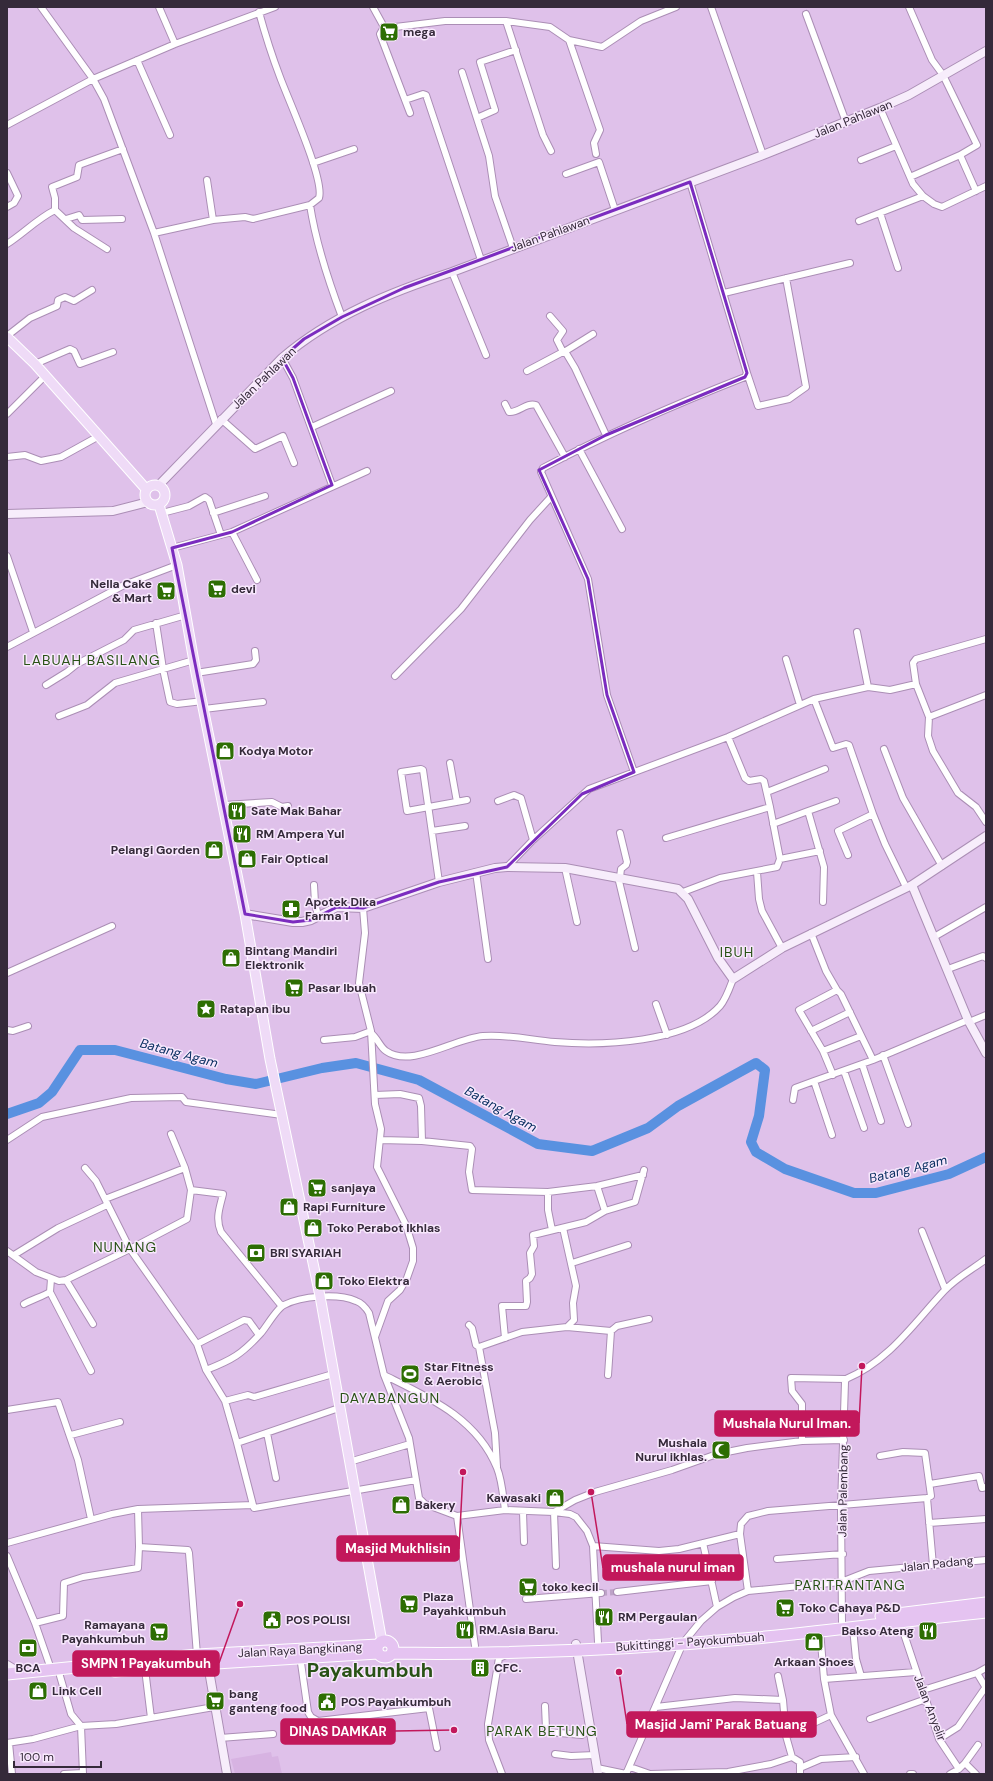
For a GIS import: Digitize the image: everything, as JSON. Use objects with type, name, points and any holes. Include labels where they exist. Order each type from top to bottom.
[{"type":"highway","name":"Bukittinggi - Payokumbuah","points":[[384,1648],[475,1646],[577,1647],[598,1642],[754,1638],[900,1622],[922,1615],[986,1603]]},
{"type":"highway","name":"Bukittinggi - Payokumbuah","points":[[384,1648],[511,1652],[685,1640],[842,1622],[922,1615],[986,1612]]},
{"type":"highway","name":"Jalan Raya Bangkinang","points":[[7,1674],[60,1676],[109,1668],[204,1658],[300,1654],[384,1648]]},
{"type":"highway","name":"Jalan Raya Bangkinang","points":[[7,1679],[50,1669],[145,1669],[204,1658]]},
{"type":"main road","name":"Jalan Pahlawan","points":[[159,485],[282,358],[304,339],[342,317],[404,288],[452,272],[763,156],[880,108],[909,95],[986,51]]},
{"type":"main road","points":[[8,338],[35,364],[146,489],[146,499],[148,502],[160,509],[177,565],[196,673],[245,914],[270,1059],[320,1296],[339,1408],[384,1648]]},
{"type":"main road","points":[[146,489],[159,485],[163,488],[166,498],[160,509]]},
{"type":"main road","points":[[7,514],[113,511],[148,502]]},
{"type":"main road","points":[[245,914],[293,922],[311,920],[337,907],[363,908],[439,882],[476,872],[507,867],[565,868],[670,886],[683,892],[718,958],[733,979],[782,948],[909,886],[986,836]]},
{"type":"main road","points":[[909,886],[948,969],[968,1021],[986,1053]]},
{"type":"main road","points":[[577,1647],[598,1771]]},
{"type":"main road","points":[[204,1658],[227,1774]]},
{"type":"main road","points":[[7,1665],[22,1675]]},
{"type":"street","points":[[41,7],[93,79],[104,99],[154,233],[219,422],[255,449],[283,436],[294,463]]},
{"type":"street","points":[[159,7],[175,44]]},
{"type":"street","points":[[7,125],[93,79],[175,44],[274,7]]},
{"type":"street","points":[[373,7],[384,27]]},
{"type":"street","points":[[384,27],[390,28],[445,21],[506,21],[550,27],[569,40],[603,47],[641,22],[676,7]]},
{"type":"street","points":[[711,7],[763,156]]},
{"type":"street","points":[[909,7],[932,60],[943,75],[977,145],[960,155],[910,177]]},
{"type":"street","points":[[154,233],[213,220],[245,216],[253,219],[310,205],[318,200],[320,194],[313,164],[279,76],[258,12]]},
{"type":"street","points":[[806,14],[846,122]]},
{"type":"street","points":[[506,21],[543,135],[551,151]]},
{"type":"street","points":[[384,27],[380,34],[410,113]]},
{"type":"street","points":[[569,40],[600,130],[594,143],[596,154]]},
{"type":"street","points":[[477,118],[495,110],[480,62],[516,50]]},
{"type":"street","points":[[137,60],[170,135]]},
{"type":"street","points":[[462,72],[490,156],[495,196],[513,248]]},
{"type":"street","points":[[405,100],[423,94],[426,96],[481,260]]},
{"type":"street","points":[[880,108],[913,184],[923,196],[934,204],[942,206],[986,186]]},
{"type":"street","points":[[861,160],[896,146]]},
{"type":"street","points":[[107,249],[74,228],[56,210],[52,187],[78,177],[78,166],[122,149]]},
{"type":"street","points":[[313,164],[354,150]]},
{"type":"street","points":[[960,155],[976,191]]},
{"type":"street","points":[[566,174],[599,162],[615,210]]},
{"type":"street","points":[[7,173],[18,196],[14,202],[7,207]]},
{"type":"street","points":[[207,180],[213,220]]},
{"type":"street","points":[[690,182],[758,406],[789,399],[806,387],[786,278]]},
{"type":"street","points":[[860,221],[923,196]]},
{"type":"street","points":[[310,205],[315,237],[327,277],[342,317]]},
{"type":"street","points":[[7,244],[30,229],[39,219],[56,210]]},
{"type":"street","points":[[880,213],[898,268]]},
{"type":"street","points":[[66,219],[79,215],[82,220],[122,219]]},
{"type":"street","points":[[724,293],[850,263]]},
{"type":"street","points":[[452,272],[486,355]]},
{"type":"street","points":[[8,338],[30,318],[57,306],[58,300],[65,297],[71,301],[74,301],[92,290]]},
{"type":"street","points":[[550,316],[563,331],[557,340],[575,368],[606,435]]},
{"type":"street","points":[[527,371],[564,352],[593,334]]},
{"type":"street","points":[[35,364],[70,349],[74,352],[80,364],[113,352]]},
{"type":"street","points":[[282,358],[293,378],[332,485]]},
{"type":"street","points":[[634,772],[607,695],[588,579],[540,472],[543,468],[606,435],[686,400],[745,377],[747,373]]},
{"type":"street","points":[[7,414],[45,376]]},
{"type":"street","points":[[312,427],[391,391]]},
{"type":"street","points":[[505,404],[509,412],[513,412],[529,405],[536,405],[565,457]]},
{"type":"street","points":[[7,457],[25,455],[42,461],[61,457],[99,436]]},
{"type":"street","points":[[579,449],[622,529]]},
{"type":"street","points":[[172,548],[232,532],[332,485],[367,471]]},
{"type":"street","points":[[213,513],[265,496]]},
{"type":"street","points":[[160,509],[189,506],[205,497],[209,500],[221,535]]},
{"type":"street","points":[[395,676],[461,609],[530,520],[551,497]]},
{"type":"street","points":[[232,532],[257,580]]},
{"type":"street","points":[[7,556],[33,632]]},
{"type":"street","points":[[7,647],[124,585],[177,565]]},
{"type":"street","points":[[46,686],[76,664],[124,640],[134,630],[186,615]]},
{"type":"street","points":[[156,623],[162,669],[170,702],[177,704],[203,705],[263,702]]},
{"type":"street","points":[[857,632],[868,686]]},
{"type":"street","points":[[986,639],[916,659],[913,663],[916,684],[929,717],[928,736],[933,751],[958,792],[976,807],[986,822]]},
{"type":"street","points":[[196,673],[253,664],[256,660],[255,650]]},
{"type":"street","points":[[786,659],[800,705]]},
{"type":"street","points":[[59,716],[86,705],[115,683],[194,660]]},
{"type":"street","points":[[507,867],[532,840],[589,789],[728,737],[814,699],[868,686],[890,690],[916,684]]},
{"type":"street","points":[[929,717],[986,695]]},
{"type":"street","points":[[814,699],[833,748],[846,744],[849,745],[885,844],[909,886]]},
{"type":"street","points":[[683,892],[720,878],[777,867],[780,859],[764,781],[761,779],[749,781],[745,778],[728,737]]},
{"type":"street","points":[[884,749],[903,798],[942,866]]},
{"type":"street","points":[[450,763],[457,802]]},
{"type":"street","points":[[439,882],[429,808],[422,769],[402,771],[401,775],[406,811],[429,808],[468,800]]},
{"type":"street","points":[[767,792],[825,769]]},
{"type":"street","points":[[498,801],[514,795],[521,798],[532,840]]},
{"type":"street","points":[[773,824],[836,801]]},
{"type":"street","points":[[224,805],[272,802],[282,807],[288,806]]},
{"type":"street","points":[[666,838],[770,807]]},
{"type":"street","points":[[808,811],[820,851],[824,877],[823,902]]},
{"type":"street","points":[[848,855],[838,831],[873,814]]},
{"type":"street","points":[[432,831],[465,826]]},
{"type":"street","points":[[620,833],[627,862],[621,869],[619,877],[635,948]]},
{"type":"street","points":[[780,859],[820,851]]},
{"type":"street","points":[[565,868],[577,922]]},
{"type":"street","points":[[476,872],[488,959]]},
{"type":"street","points":[[757,872],[762,911],[782,948]]},
{"type":"street","points":[[314,885],[318,916]]},
{"type":"street","points":[[934,937],[986,907]]},
{"type":"street","points":[[363,908],[365,933],[360,983],[371,1032],[374,1086],[381,1129],[377,1167],[406,1225],[413,1248],[413,1261],[407,1278],[386,1306],[375,1337]]},
{"type":"street","points":[[7,972],[112,926]]},
{"type":"street","points":[[811,933],[826,971],[841,994],[873,1060]]},
{"type":"street","points":[[948,969],[983,956],[986,958]]},
{"type":"street","points":[[371,1032],[386,1051],[394,1055],[411,1057],[481,1036],[509,1036],[555,1042],[602,1043],[637,1040],[679,1031],[701,1021],[721,1006],[733,979]]},
{"type":"street","points":[[833,1075],[823,1051],[799,1010],[837,990]]},
{"type":"street","points":[[656,1004],[666,1034]]},
{"type":"street","points":[[811,1031],[850,1012]]},
{"type":"street","points":[[793,1100],[795,1088],[873,1060],[986,1015]]},
{"type":"street","points":[[7,1030],[14,1031],[28,1026]]},
{"type":"street","points":[[324,1040],[355,1037],[371,1032]]},
{"type":"street","points":[[823,1051],[861,1036]]},
{"type":"street","points":[[883,1055],[908,1124]]},
{"type":"street","points":[[862,1064],[881,1121]]},
{"type":"street","points":[[844,1071],[864,1128]]},
{"type":"street","points":[[814,1082],[832,1135]]},
{"type":"street","points":[[375,1095],[400,1094],[419,1098],[421,1106],[422,1141]]},
{"type":"street","points":[[7,1140],[42,1117],[131,1098],[182,1097],[186,1102],[282,1115]]},
{"type":"street","points":[[7,1251],[25,1265],[51,1278],[59,1281],[66,1280],[187,1219],[191,1190],[185,1168],[171,1134]]},
{"type":"street","points":[[380,1140],[422,1141],[470,1146],[472,1149],[469,1172],[472,1190],[548,1192],[597,1186],[644,1172],[635,1202],[605,1211],[586,1222],[533,1235],[534,1246],[530,1253],[532,1274],[526,1281],[526,1306],[502,1306],[505,1338]]},
{"type":"street","points":[[85,1168],[96,1180],[130,1249],[197,1344],[206,1370],[225,1401],[253,1505]]},
{"type":"street","points":[[14,1255],[58,1228],[106,1202],[185,1168]]},
{"type":"street","points":[[597,1186],[605,1211]]},
{"type":"street","points":[[191,1190],[223,1194],[217,1213],[218,1226],[221,1232],[280,1304],[283,1305]]},
{"type":"street","points":[[548,1192],[548,1210],[552,1230]]},
{"type":"street","points":[[563,1228],[572,1263],[576,1290],[573,1303],[574,1320],[567,1327]]},
{"type":"street","points":[[922,1231],[945,1289]]},
{"type":"street","points":[[572,1263],[628,1245]]},
{"type":"street","points":[[802,1441],[802,1404],[792,1391],[791,1378],[846,1379],[893,1348],[916,1325],[945,1289],[986,1259]]},
{"type":"street","points":[[51,1278],[50,1292],[91,1371]]},
{"type":"street","points":[[66,1280],[93,1324]]},
{"type":"street","points":[[24,1304],[37,1296],[43,1296],[50,1292]]},
{"type":"street","points":[[206,1370],[230,1361],[241,1354],[259,1335],[283,1305],[320,1296],[350,1299],[365,1306],[369,1313],[384,1375],[410,1444],[419,1498],[426,1504],[457,1516],[505,1510],[523,1512],[554,1512],[570,1514],[576,1517],[587,1531],[593,1546],[598,1593],[598,1642]]},
{"type":"street","points":[[479,1347],[522,1332],[567,1327],[611,1331],[617,1326],[649,1319]]},
{"type":"street","points":[[197,1344],[244,1320],[249,1321],[259,1335]]},
{"type":"street","points":[[469,1325],[472,1328],[476,1345],[479,1347],[495,1433],[497,1468],[505,1510]]},
{"type":"street","points":[[608,1375],[611,1331]]},
{"type":"street","points":[[225,1401],[248,1395],[254,1397],[333,1374]]},
{"type":"street","points":[[384,1375],[452,1411],[464,1421],[485,1446],[497,1468]]},
{"type":"street","name":"Jalan Palembang","points":[[842,1622],[841,1582],[843,1554],[841,1506],[845,1417],[844,1391],[846,1379]]},
{"type":"street","points":[[7,1410],[58,1402],[71,1435],[91,1519]]},
{"type":"street","points":[[237,1443],[267,1433],[290,1423],[339,1408]]},
{"type":"street","points":[[821,1417],[845,1417]]},
{"type":"street","points":[[71,1435],[120,1422]]},
{"type":"street","points":[[267,1433],[276,1478]]},
{"type":"street","points":[[554,1512],[575,1500],[595,1492],[672,1470],[717,1454],[747,1448],[802,1441],[844,1440]]},
{"type":"street","points":[[349,1462],[410,1444]]},
{"type":"street","points":[[748,1591],[740,1534],[741,1524],[748,1516],[768,1511],[841,1506],[927,1498],[931,1496],[925,1453],[903,1452],[880,1456]]},
{"type":"street","points":[[930,1484],[979,1476],[982,1488],[986,1487]]},
{"type":"street","points":[[7,1543],[91,1519],[138,1509],[253,1505],[254,1508],[416,1480]]},
{"type":"street","points":[[927,1498],[933,1564]]},
{"type":"street","points":[[35,1623],[63,1616],[64,1583],[83,1577],[138,1568],[138,1509]]},
{"type":"street","points":[[523,1512],[524,1542]]},
{"type":"street","points":[[554,1512],[556,1566]]},
{"type":"street","points":[[457,1516],[475,1646]]},
{"type":"street","points":[[929,1523],[986,1519]]},
{"type":"street","points":[[593,1546],[659,1551],[679,1549],[740,1534]]},
{"type":"street","points":[[703,1542],[717,1607]]},
{"type":"street","points":[[139,1547],[188,1550],[204,1658]]},
{"type":"street","points":[[776,1559],[843,1554]]},
{"type":"street","points":[[7,1557],[35,1623],[50,1669]]},
{"type":"street","name":"Jalan Padang","points":[[685,1640],[717,1607],[748,1591],[841,1582],[869,1571],[986,1560]]},
{"type":"street","points":[[617,1592],[712,1581]]},
{"type":"street","points":[[526,1599],[598,1593]]},
{"type":"street","name":"Jalan Anyelir","points":[[900,1622],[939,1739],[959,1769]]},
{"type":"street","points":[[853,1628],[856,1659],[861,1676]]},
{"type":"street","points":[[820,1630],[824,1679],[831,1715],[856,1757],[864,1774]]},
{"type":"street","points":[[598,1771],[626,1774],[685,1640]]},
{"type":"street","points":[[502,1774],[489,1740],[488,1724],[499,1658],[511,1652]]},
{"type":"street","points":[[300,1654],[308,1712],[313,1719],[318,1721],[429,1708],[437,1748]]},
{"type":"street","points":[[923,1690],[977,1673],[986,1668]]},
{"type":"street","points":[[145,1669],[151,1718]]},
{"type":"street","points":[[824,1679],[916,1672]]},
{"type":"street","points":[[939,1739],[958,1727],[986,1688],[977,1673]]},
{"type":"street","points":[[60,1676],[71,1714],[81,1726],[83,1773],[64,1774]]},
{"type":"street","points":[[778,1676],[783,1700],[786,1736],[792,1757],[800,1762],[800,1771],[821,1759],[856,1757]]},
{"type":"street","points":[[656,1707],[735,1698],[783,1700]]},
{"type":"street","points":[[870,1719],[926,1699]]},
{"type":"street","points":[[545,1706],[546,1729],[549,1732],[582,1735],[591,1729]]},
{"type":"street","points":[[12,1774],[8,1743],[33,1739],[81,1726],[116,1724],[214,1707]]},
{"type":"street","points":[[786,1736],[831,1715]]},
{"type":"street","points":[[220,1738],[273,1734]]},
{"type":"street","points":[[950,1774],[959,1769],[965,1763],[978,1745]]},
{"type":"street","points":[[555,1754],[571,1756],[595,1755]]},
{"type":"street","points":[[630,1767],[650,1774],[728,1772],[771,1764],[792,1757]]},
{"type":"street","points":[[965,1763],[976,1774]]},
{"type":"highlighted area","points":[[690,182],[747,373],[745,377],[606,435],[539,470],[588,579],[607,695],[634,772],[582,794],[507,867],[439,882],[363,908],[337,907],[311,920],[293,922],[245,914],[172,548],[232,532],[332,485],[293,378],[282,358],[304,339],[342,317],[404,288]]},
{"type":"shaded area","points":[[271,1752],[272,1757],[278,1756],[282,1774],[235,1774],[231,1759]]},
{"type":"waterway","name":"Batang Agam","points":[[7,1114],[39,1103],[52,1092],[80,1050],[115,1050],[226,1079],[256,1084],[322,1068],[356,1063],[419,1080],[538,1144],[592,1151],[648,1128],[678,1106],[756,1063],[765,1070],[759,1116],[751,1142],[756,1152],[785,1169],[854,1193],[876,1193],[949,1174],[986,1157]]},
{"type":"tunnel","points":[[601,1593],[617,1592]]},
{"type":"place","name":"mega","points":[[389,32]]},
{"type":"place","name":"devi","points":[[217,589]]},
{"type":"place","name":"Nella Cake & Mart","points":[[166,591]]},
{"type":"place","name":"Kodya Motor","points":[[225,751]]},
{"type":"place","name":"Sate Mak Bahar","points":[[237,811]]},
{"type":"place","name":"RM Ampera Yul","points":[[242,834]]},
{"type":"place","name":"Pelangi Gorden","points":[[214,850]]},
{"type":"place","name":"Fair Optical","points":[[247,859]]},
{"type":"place","name":"Apotek Dika Farma 1","points":[[291,909]]},
{"type":"place","name":"Bintang Mandiri Elektronik","points":[[231,958]]},
{"type":"place","name":"Pasar Ibuah","points":[[294,988]]},
{"type":"place","name":"Ratapan ibu","points":[[206,1009]]},
{"type":"place","name":"sanjaya","points":[[317,1188]]},
{"type":"place","name":"Rapi Furniture","points":[[289,1207]]},
{"type":"place","name":"Toko Perabot Ikhlas","points":[[313,1228]]},
{"type":"place","name":"BRI SYARIAH","points":[[256,1253]]},
{"type":"place","name":"Toko Elektra","points":[[324,1281]]},
{"type":"place","name":"Mushala Nurul Iman.","points":[[862,1366]]},
{"type":"place","name":"Star Fitness & Aerobic","points":[[410,1374]]},
{"type":"place","name":"Mushala Nurul ikhlas.","points":[[721,1450]]},
{"type":"place","name":"Masjid Mukhlisin","points":[[463,1472]]},
{"type":"place","name":"mushala nurul iman","points":[[591,1492]]},
{"type":"place","name":"Kawasaki","points":[[555,1498]]},
{"type":"place","name":"Bakery","points":[[401,1505]]},
{"type":"place","name":"toko kecil","points":[[528,1587]]},
{"type":"place","name":"SMPN 1 Payakumbuh","points":[[240,1604]]},
{"type":"place","name":"Plaza Payahkumbuh","points":[[409,1604]]},
{"type":"place","name":"Toko Cahaya P&D","points":[[785,1608]]},
{"type":"place","name":"RM Pergaulan","points":[[604,1617]]},
{"type":"place","name":"POS POLISI","points":[[272,1620]]},
{"type":"place","name":"RM.Asia Baru.","points":[[465,1630]]},
{"type":"place","name":"Bakso Ateng","points":[[928,1631]]},
{"type":"place","name":"Ramayana Payahkumbuh","points":[[159,1632]]},
{"type":"place","name":"Arkaan Shoes","points":[[814,1642]]},
{"type":"place","name":"BCA","points":[[28,1648]]},
{"type":"place","name":"CFC.","points":[[480,1668]]},
{"type":"place","name":"Masjid Jami' Parak Batuang","points":[[619,1672]]},
{"type":"place","name":"Link Cell","points":[[38,1691]]},
{"type":"place","name":"bang ganteng food","points":[[215,1701]]},
{"type":"place","name":"POS Payahkumbuh","points":[[327,1702]]},
{"type":"place","name":"DINAS DAMKAR","points":[[454,1730]]},
{"type":"district","name":"LABUAH BASILANG","points":[[92,660]]},
{"type":"district","name":"IBUH","points":[[737,952]]},
{"type":"district","name":"NUNANG","points":[[125,1247]]},
{"type":"district","name":"DAYABANGUN","points":[[390,1398]]},
{"type":"district","name":"PARITRANTANG","points":[[850,1585]]},
{"type":"district","name":"Payakumbuh","points":[[370,1670]]},
{"type":"district","name":"PARAK BETUNG","points":[[542,1731]]}]
